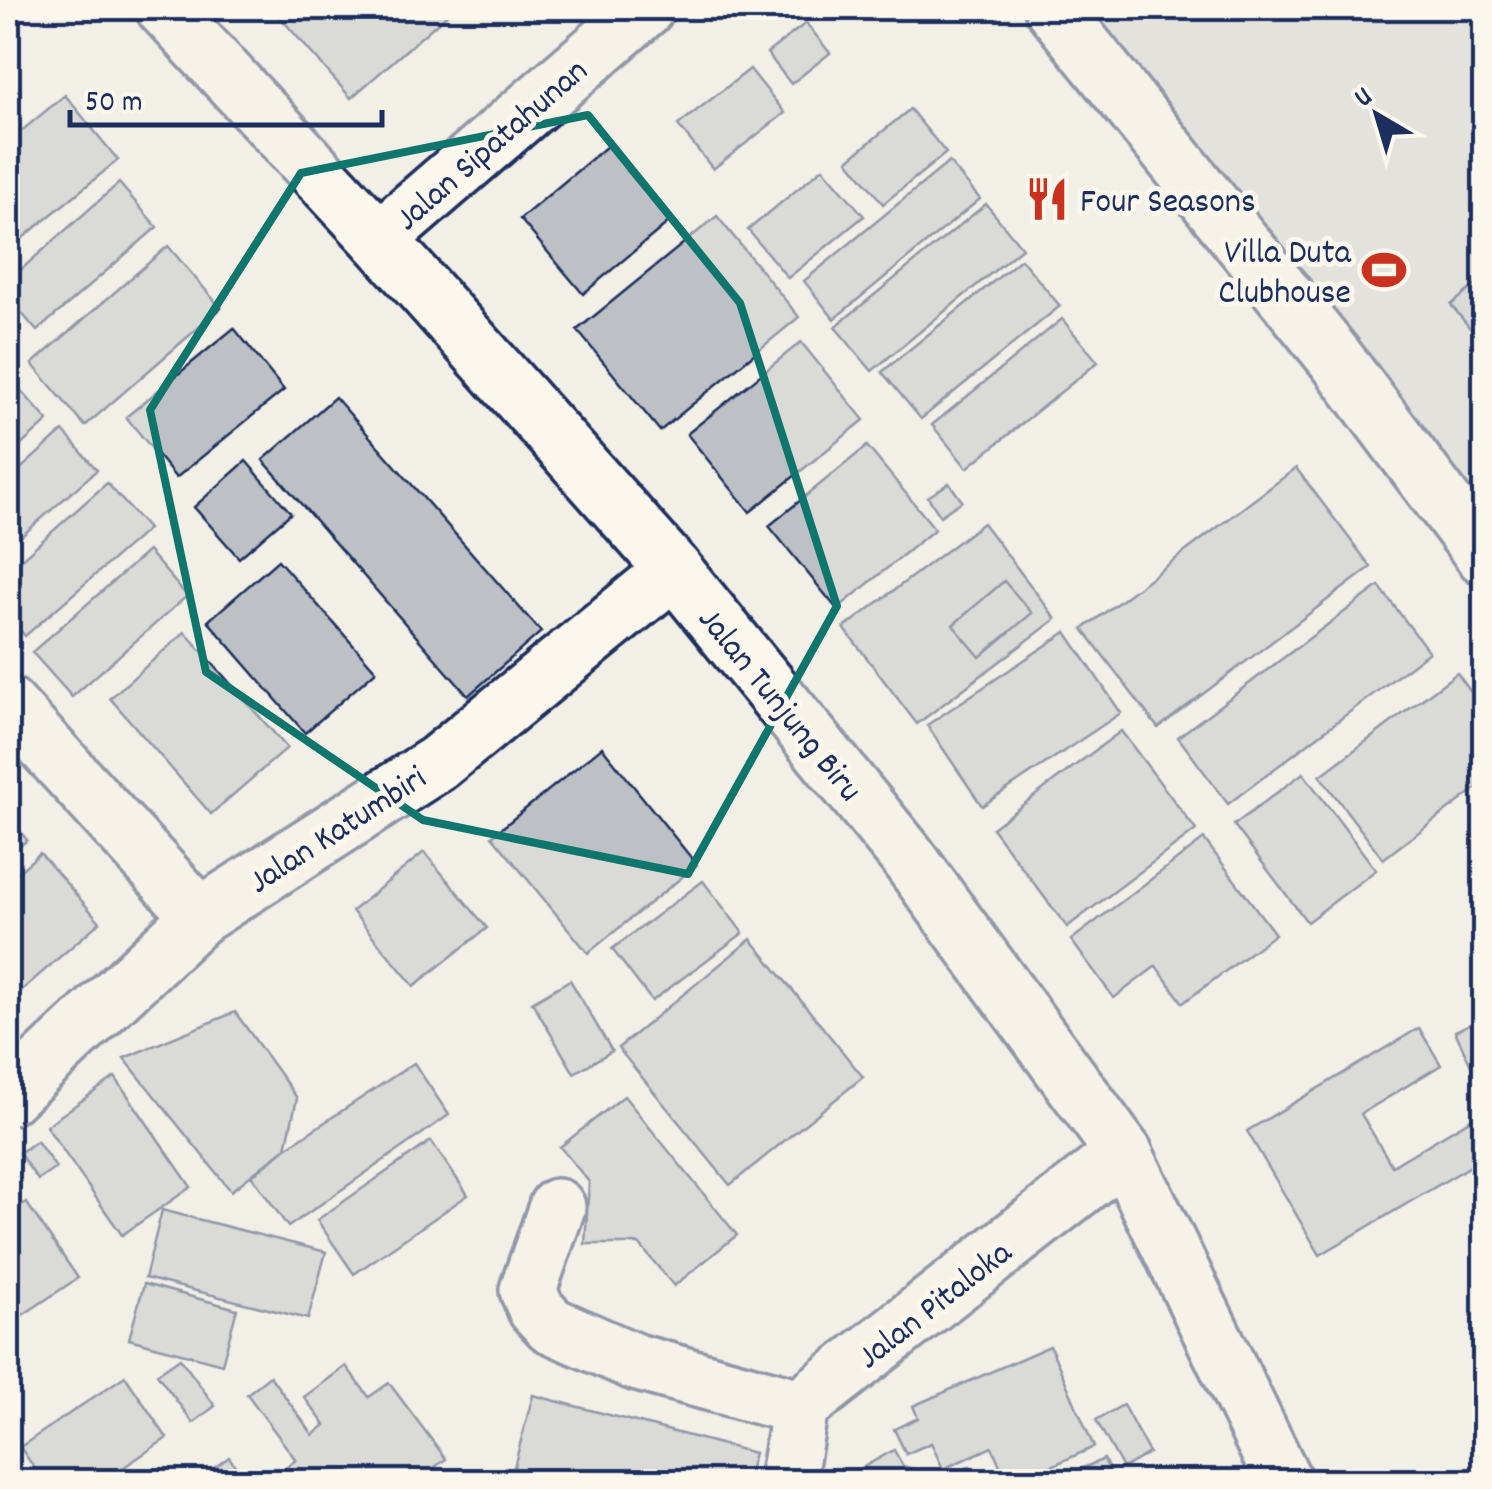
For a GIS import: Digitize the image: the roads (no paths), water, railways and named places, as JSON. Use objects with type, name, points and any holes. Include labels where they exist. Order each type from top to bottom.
[{"type":"street","name":"Jalan Tunjung Biru","points":[[164,8],[380,239],[674,570],[908,856],[1124,1153],[1284,1482]]},
{"type":"street","name":"Jalan Sipatahunan","points":[[380,239],[646,8]]},
{"type":"street","points":[[1053,8],[1336,359],[1484,556]]},
{"type":"street","name":"Jalan Katumbiri","points":[[8,1097],[200,916],[438,763],[674,570]]},
{"type":"street","points":[[8,705],[200,916]]},
{"type":"street","name":"Jalan Pitaloka","points":[[800,1408],[1124,1153]]},
{"type":"street","points":[[557,1206],[528,1290],[536,1309],[551,1326],[635,1362],[800,1408],[788,1482]]},
{"type":"place","name":"Four Seasons","points":[[1047,199]]},
{"type":"place","name":"Villa Duta Clubhouse","points":[[1384,270]]}]
